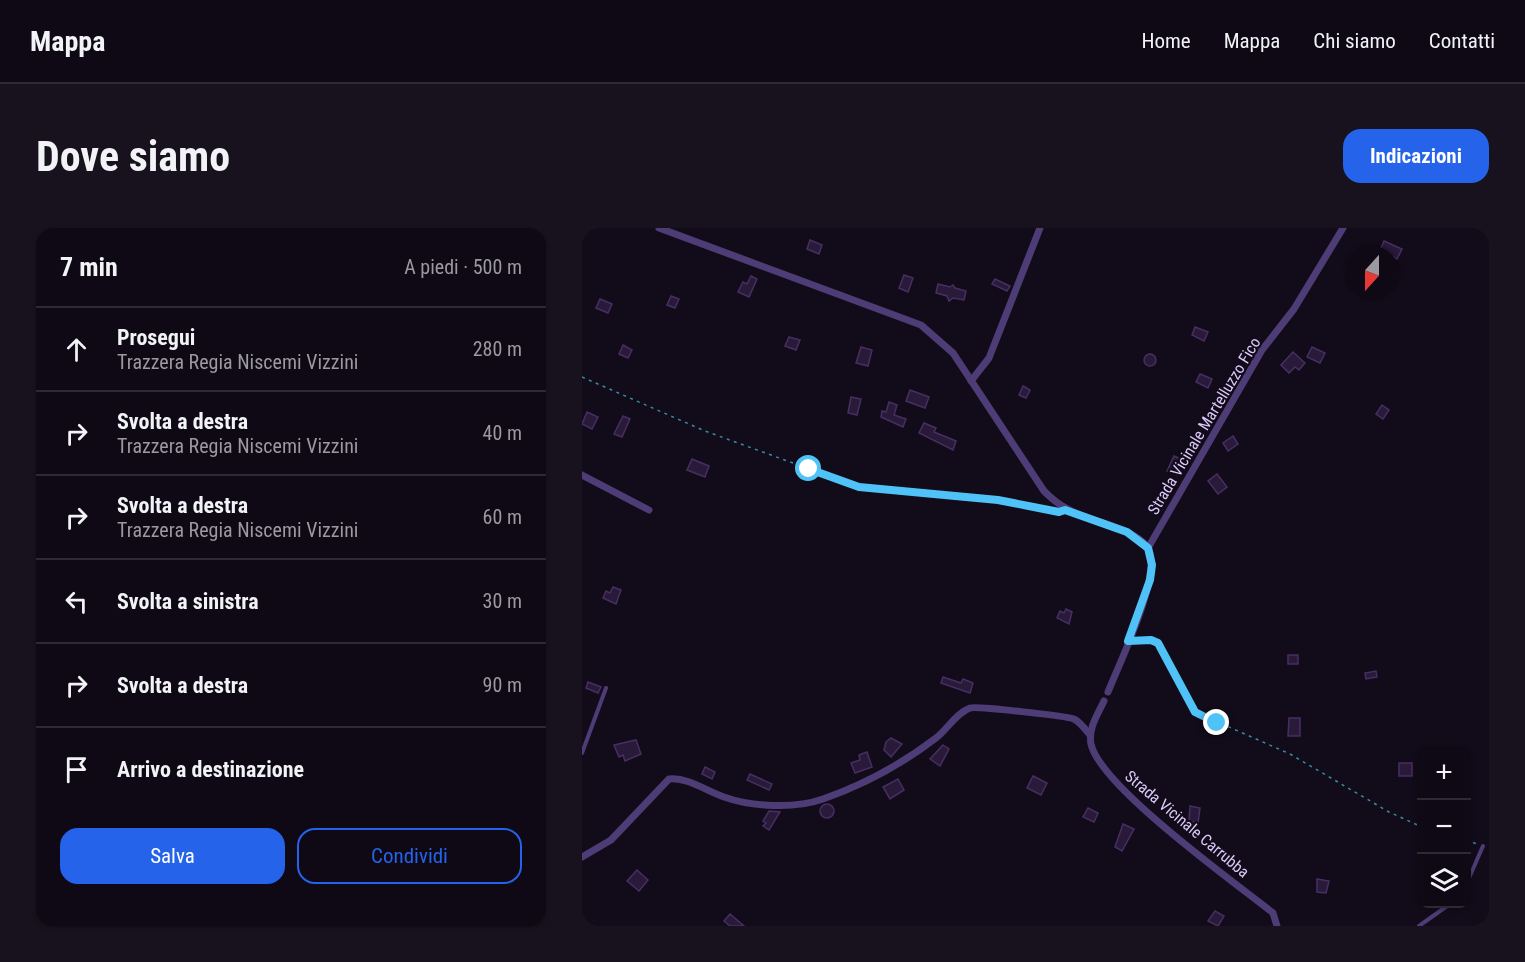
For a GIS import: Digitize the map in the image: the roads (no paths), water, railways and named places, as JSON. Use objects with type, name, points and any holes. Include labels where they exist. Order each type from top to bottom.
[{"type":"street","points":[[659,228],[921,325],[943,342],[1044,491],[1065,510],[1127,532],[1148,548],[1152,565],[1150,580],[1108,692]]},
{"type":"street","points":[[971,381],[989,358],[1040,228]]},
{"type":"street","name":"Strada Vicinale Martelluzzo Fico","points":[[1148,548],[1262,350],[1294,309],[1343,228]]},
{"type":"street","points":[[582,475],[649,510]]},
{"type":"street","points":[[582,857],[611,840],[669,778],[679,778],[724,797],[746,803],[782,804],[821,800],[866,782],[913,754],[938,736],[963,712],[980,707],[1074,719],[1090,735],[1104,701]]},
{"type":"street","name":"Strada Vicinale Carrubba","points":[[1090,735],[1095,755],[1119,787],[1273,913],[1277,926]]},
{"type":"lane","points":[[582,753],[606,688]]},
{"type":"lane","points":[[1471,879],[1484,846]]},
{"type":"lane","points":[[1419,926],[1443,908]]}]
